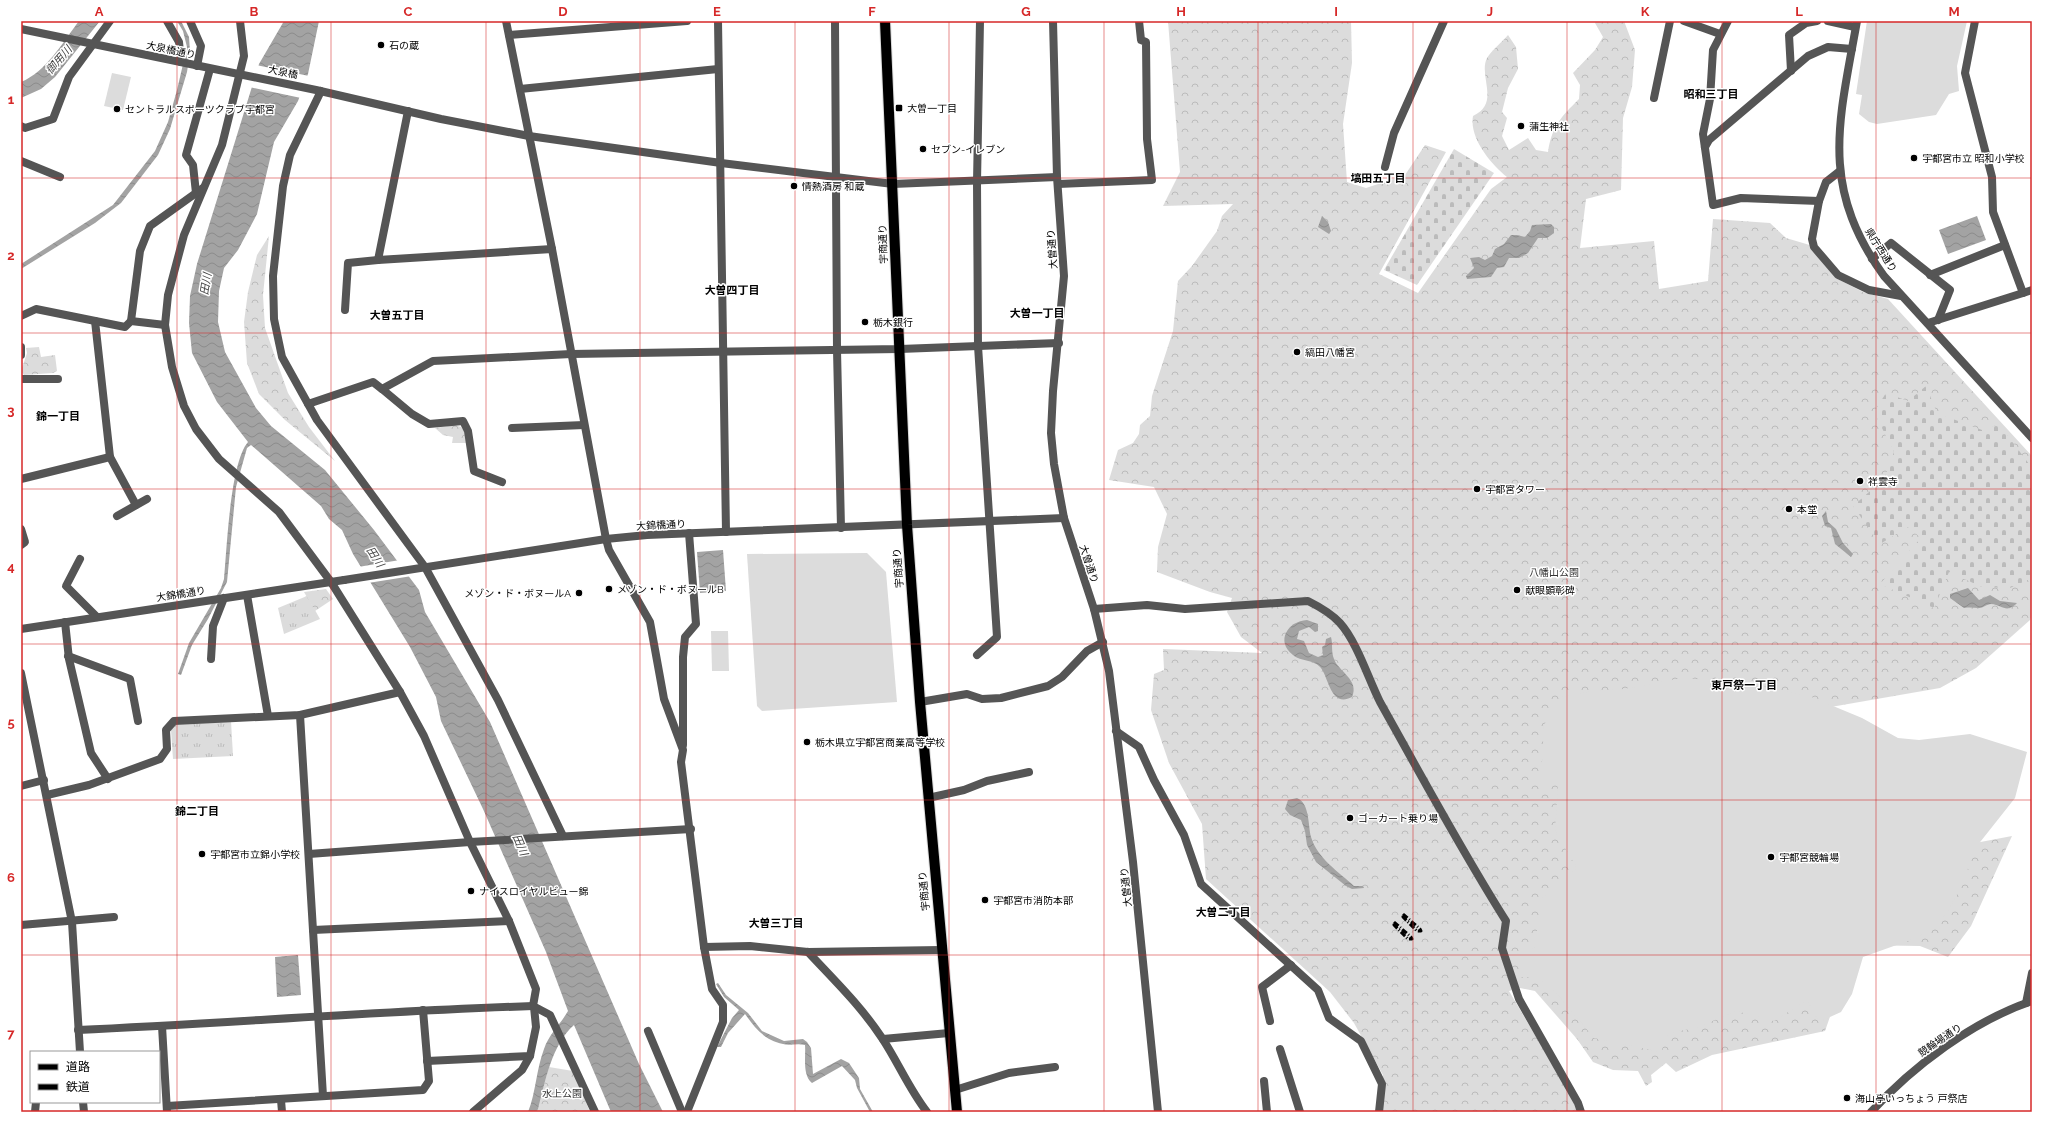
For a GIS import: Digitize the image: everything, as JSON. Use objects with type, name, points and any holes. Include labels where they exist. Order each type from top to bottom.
[{"type":"main road","name":"宇商通り","points":[[885,21],[907,525],[928,798],[957,1112]]},
{"type":"street","points":[[21,126],[25,128],[53,118],[68,77],[110,21]]},
{"type":"street","points":[[168,21],[179,42],[181,62]]},
{"type":"street","points":[[190,21],[201,46],[197,66]]},
{"type":"street","points":[[240,21],[244,56],[242,75],[222,145],[199,191],[184,235],[168,295],[165,325],[172,367],[184,406],[196,428],[219,459],[280,512],[331,582],[400,692],[424,736],[475,841],[509,920],[536,989],[534,1006],[536,1027],[530,1056],[522,1070],[473,1112]]},
{"type":"street","points":[[506,21],[552,249],[606,539],[609,550],[650,622],[664,700],[682,750]]},
{"type":"street","points":[[509,35],[687,21]]},
{"type":"street","points":[[718,21],[726,532]]},
{"type":"street","points":[[835,21],[837,350],[841,528]]},
{"type":"street","points":[[977,655],[997,637],[988,521],[978,346],[977,182],[980,21]]},
{"type":"street","name":"大曽通り","points":[[1054,21],[1058,181],[1064,276],[1059,343],[1053,391],[1051,433],[1054,464],[1064,518],[1094,609],[1109,671],[1133,862],[1158,1112]]},
{"type":"street","name":"大泉橋","points":[[242,75],[319,90],[408,112],[529,136],[721,163],[893,184],[1152,180],[1147,139],[1146,42],[1141,40],[1139,21]]},
{"type":"street","points":[[1385,167],[1394,132],[1444,21]]},
{"type":"street","points":[[1654,98],[1670,21]]},
{"type":"street","points":[[1684,21],[1720,34]]},
{"type":"street","points":[[1728,21],[1713,50],[1710,99],[1703,134],[1713,205],[1741,198],[1819,201]]},
{"type":"street","points":[[1790,71],[1789,35],[1806,23],[1817,21]]},
{"type":"street","points":[[1828,21],[1856,24]]},
{"type":"street","points":[[1975,21],[1964,73],[1992,177],[1993,212],[2024,293]]},
{"type":"street","name":"県庁西通り","points":[[1856,24],[1840,124],[1840,171],[1850,215],[1872,259],[1884,276],[2032,438]]},
{"type":"street","name":"大泉橋通り","points":[[21,29],[242,75]]},
{"type":"street","points":[[1705,148],[1709,140],[1808,56],[1828,47],[1852,49]]},
{"type":"street","points":[[199,191],[193,165],[186,155],[210,69]]},
{"type":"street","points":[[520,89],[718,69]]},
{"type":"street","points":[[319,90],[290,155],[283,186],[273,276],[274,318],[282,357],[317,420],[422,567],[498,700],[537,778],[562,836]]},
{"type":"street","points":[[378,260],[408,112]]},
{"type":"street","points":[[21,161],[60,177]]},
{"type":"street","points":[[1840,171],[1826,182],[1819,201],[1812,239],[1814,247],[1838,275],[1869,290],[1901,296]]},
{"type":"street","points":[[21,316],[36,309],[125,327],[131,321],[140,251],[150,226],[199,191]]},
{"type":"street","points":[[1872,259],[1891,243],[1950,290],[1938,320]]},
{"type":"street","points":[[1930,275],[2005,244]]},
{"type":"street","points":[[345,310],[348,263],[552,249]]},
{"type":"street","points":[[1928,323],[2032,290]]},
{"type":"street","points":[[95,321],[110,457],[136,504]]},
{"type":"street","points":[[131,321],[165,325]]},
{"type":"street","points":[[382,389],[433,361],[571,354],[900,349],[1059,343]]},
{"type":"street","points":[[21,347],[21,355]]},
{"type":"street","points":[[21,379],[58,379]]},
{"type":"street","points":[[308,404],[373,382],[412,414],[429,424],[463,421],[468,431],[474,471],[502,482]]},
{"type":"street","points":[[512,428],[584,425]]},
{"type":"street","points":[[21,479],[110,457]]},
{"type":"street","points":[[117,516],[136,504],[147,500]]},
{"type":"street","name":"大錦橋通り","points":[[21,629],[606,539],[689,533],[1064,518]]},
{"type":"street","points":[[21,529],[25,542],[21,545]]},
{"type":"street","points":[[687,1112],[723,1022],[722,1005],[712,989],[704,947],[691,829],[681,762],[684,714],[683,657],[685,637],[696,624],[689,533]]},
{"type":"street","points":[[80,559],[66,586],[97,617]]},
{"type":"street","points":[[248,594],[268,716]]},
{"type":"street","points":[[211,659],[213,626],[224,598]]},
{"type":"street","points":[[1094,609],[1147,605],[1185,609],[1308,601],[1325,610],[1341,624],[1357,651],[1375,692],[1395,729],[1486,890],[1506,921],[1502,948],[1519,999],[1578,1103],[1581,1112]]},
{"type":"street","points":[[65,622],[68,656],[91,753],[108,779]]},
{"type":"street","points":[[920,702],[967,694],[982,699],[1001,698],[1048,686],[1062,676],[1087,651],[1103,642]]},
{"type":"street","points":[[68,656],[130,679],[138,721]]},
{"type":"street","points":[[21,674],[72,922],[80,1051]]},
{"type":"street","points":[[47,795],[108,779],[160,759],[167,749],[166,730],[174,721],[300,715],[400,692]]},
{"type":"street","points":[[300,715],[322,1096]]},
{"type":"street","points":[[1116,731],[1139,747],[1154,780],[1184,835],[1201,884],[1318,990],[1329,1018],[1361,1041],[1382,1084],[1380,1112]]},
{"type":"street","points":[[928,798],[964,790],[987,781],[1029,772]]},
{"type":"street","points":[[21,786],[44,780]]},
{"type":"street","points":[[309,854],[475,841],[691,829]]},
{"type":"street","points":[[21,925],[72,922],[114,917]]},
{"type":"street","points":[[313,930],[509,920]]},
{"type":"street","points":[[704,947],[750,946],[808,952],[941,950]]},
{"type":"street","points":[[808,952],[861,1009],[883,1039],[901,1072],[927,1112]]},
{"type":"street","points":[[1270,1021],[1262,987],[1291,965]]},
{"type":"street","points":[[2029,1002],[2032,973]]},
{"type":"street","name":"競輪場通り","points":[[1871,1112],[1905,1078],[1923,1063],[1970,1031],[2029,1002]]},
{"type":"street","points":[[78,1030],[423,1010],[534,1006],[550,1015],[595,1112]]},
{"type":"street","points":[[162,1026],[167,1109],[322,1096],[423,1090],[429,1082],[423,1010]]},
{"type":"street","points":[[648,1031],[682,1112]]},
{"type":"street","points":[[883,1039],[949,1032]]},
{"type":"street","points":[[1280,1049],[1300,1112]]},
{"type":"street","points":[[427,1061],[530,1056]]},
{"type":"street","points":[[955,1090],[1009,1073],[1055,1067]]},
{"type":"street","points":[[1264,1081],[1267,1112]]},
{"type":"street","points":[[281,1100],[282,1112]]},
{"type":"green space","name":"八幡山公園","points":[[1168,21],[1351,21],[1352,63],[1343,124],[1347,182],[1366,188],[1405,175],[1425,145],[1446,152],[1379,274],[1418,293],[1491,189],[1507,177],[1494,165],[1482,150],[1474,133],[1473,116],[1481,111],[1486,104],[1487,89],[1485,65],[1489,55],[1508,35],[1516,47],[1518,69],[1508,88],[1502,112],[1507,118],[1502,136],[1509,150],[1528,138],[1536,150],[1548,152],[1552,135],[1558,122],[1579,99],[1580,85],[1573,73],[1595,50],[1603,37],[1595,23],[1596,21],[1624,21],[1635,50],[1632,87],[1623,118],[1621,190],[1586,199],[1580,248],[1654,241],[1659,289],[1708,281],[1713,219],[1770,223],[1786,238],[1813,246],[1836,278],[1863,292],[1888,299],[2031,455],[2032,615],[2030,620],[1976,668],[1940,688],[1825,708],[1970,844],[2012,836],[1971,926],[1948,957],[1920,946],[1855,945],[1825,1031],[1712,1055],[1676,1072],[1666,1063],[1651,1075],[1652,1082],[1646,1086],[1638,1071],[1613,1070],[1593,1062],[1577,1039],[1535,991],[1520,988],[1509,991],[1574,1101],[1577,1112],[1377,1112],[1383,1075],[1354,1023],[1330,992],[1206,879],[1202,824],[1169,763],[1151,710],[1154,674],[1164,670],[1163,649],[1262,653],[1241,637],[1227,612],[1232,598],[1210,592],[1157,572],[1158,547],[1167,514],[1154,487],[1109,480],[1118,450],[1133,443],[1139,434],[1140,425],[1150,416],[1152,396],[1173,331],[1178,281],[1192,266],[1217,231],[1222,216],[1233,204],[1163,206],[1180,172]]},
{"type":"green space","points":[[1867,21],[1967,21],[1957,66],[1959,91],[1949,94],[1936,115],[1877,124],[1869,122],[1859,114],[1862,95],[1856,94]]},
{"type":"green space","points":[[112,73],[131,77],[123,110],[104,106]]},
{"type":"green space","points":[[1454,149],[1494,173],[1417,285],[1384,270]]},
{"type":"green space","points":[[269,236],[263,295],[265,328],[288,393],[309,427],[335,461],[285,420],[259,394],[247,363],[244,322],[248,292],[257,255]]},
{"type":"green space","points":[[39,347],[41,357],[55,355],[57,371],[53,373],[24,375],[21,371],[27,353],[26,348]]},
{"type":"green space","points":[[1926,386],[1937,413],[1982,430],[1999,424],[2032,468],[2032,578],[2010,588],[1982,587],[1949,572],[1934,608],[1880,584],[1921,538],[1908,527],[1880,544],[1853,506],[1884,479],[1894,452],[1874,412],[1886,393],[1908,401]]},
{"type":"green space","points":[[455,425],[461,427],[466,433],[466,443],[452,443],[453,437],[443,435],[435,428]]},
{"type":"green space","points":[[867,553],[886,572],[897,702],[762,711],[757,706],[747,554]]},
{"type":"green space","points":[[326,589],[333,599],[315,611],[304,592]]},
{"type":"green space","points":[[307,596],[320,619],[284,634],[278,608]]},
{"type":"green space","points":[[711,631],[728,631],[729,671],[712,671]]},
{"type":"green space","name":"宇都宮競輪場","points":[[1682,678],[1740,682],[1809,696],[1862,718],[1898,738],[1919,740],[1970,734],[2027,752],[2015,798],[1977,846],[1959,891],[1946,914],[1919,937],[1863,957],[1852,994],[1841,1012],[1819,1022],[1807,1000],[1774,1021],[1736,1011],[1696,1028],[1668,1033],[1661,1052],[1594,1038],[1552,988],[1536,977],[1522,977],[1515,955],[1535,947],[1541,899],[1577,868],[1555,831],[1558,783],[1541,780],[1544,725],[1561,697],[1588,692],[1624,689]]},
{"type":"green space","points":[[231,721],[233,756],[173,759],[171,730],[175,724]]},
{"type":"green space","name":"水上公園","points":[[549,1067],[573,1071],[590,1112],[536,1112]]},
{"type":"water","name":"御用川","points":[[79,21],[100,21],[55,77],[41,89],[21,98],[21,82],[30,77],[46,64]]},
{"type":"water","points":[[177,21],[181,21],[189,37],[190,52],[187,72],[170,129],[158,155],[121,203],[95,223],[21,269],[21,264],[113,205],[155,151],[168,122],[187,47],[183,31]]},
{"type":"water","name":"田川","points":[[284,21],[319,21],[308,74],[298,101],[274,142],[257,214],[238,250],[224,268],[219,291],[218,322],[225,352],[256,408],[271,426],[325,470],[374,530],[419,590],[425,612],[490,722],[639,1064],[663,1112],[611,1112],[574,1025],[560,1042],[550,1064],[538,1109],[536,1112],[528,1112],[544,1049],[568,1011],[546,952],[483,809],[441,721],[436,697],[410,647],[353,554],[342,530],[329,519],[321,506],[251,445],[247,448],[236,487],[227,582],[208,619],[192,645],[181,675],[178,674],[189,643],[221,588],[224,579],[233,486],[242,453],[248,442],[217,402],[192,353],[189,323],[190,296],[197,264],[259,64]]},
{"type":"water","points":[[1322,216],[1328,222],[1331,231],[1329,234],[1318,227]]},
{"type":"water","points":[[1977,216],[1986,240],[1948,254],[1939,230]]},
{"type":"water","points":[[1551,224],[1554,227],[1554,233],[1547,238],[1538,238],[1528,253],[1519,258],[1509,258],[1504,267],[1497,268],[1491,277],[1467,279],[1466,276],[1474,268],[1470,258],[1479,257],[1485,260],[1492,256],[1495,249],[1504,244],[1511,235],[1525,237],[1530,231],[1532,225]]},
{"type":"water","points":[[1826,511],[1828,522],[1836,529],[1843,543],[1853,554],[1851,557],[1835,544],[1831,528],[1825,526],[1822,516]]},
{"type":"water","points":[[723,550],[726,591],[700,593],[697,552]]},
{"type":"water","points":[[1968,588],[1979,600],[1990,595],[2000,601],[2017,603],[2010,608],[2004,608],[1991,604],[1980,608],[1964,608],[1950,598],[1950,594]]},
{"type":"water","points":[[1307,620],[1318,624],[1318,631],[1315,632],[1309,627],[1299,631],[1297,639],[1304,641],[1309,653],[1318,657],[1323,655],[1322,647],[1325,645],[1326,639],[1331,637],[1334,659],[1348,676],[1353,686],[1354,691],[1352,697],[1339,699],[1335,696],[1324,673],[1318,665],[1296,657],[1288,650],[1285,644],[1285,638],[1289,628],[1300,621]]},
{"type":"water","points":[[1297,798],[1304,805],[1308,815],[1311,837],[1318,852],[1354,886],[1363,886],[1364,888],[1352,889],[1346,886],[1316,862],[1307,845],[1305,831],[1301,820],[1290,815],[1285,809],[1288,800]]},
{"type":"water","points":[[298,955],[301,995],[277,997],[275,957]]},
{"type":"water","points":[[718,983],[726,995],[748,1013],[762,1031],[784,1041],[803,1039],[807,1042],[811,1048],[813,1074],[841,1059],[849,1063],[859,1078],[860,1089],[873,1112],[870,1112],[857,1088],[855,1080],[842,1066],[812,1083],[807,1075],[805,1065],[805,1045],[786,1045],[771,1040],[757,1029],[745,1014],[728,1033],[721,1047],[717,1047],[732,1018],[739,1010],[724,997],[716,984]]},
{"type":"pier","points":[[256,65],[309,76],[301,98],[249,87]]},
{"type":"pier","points":[[400,560],[412,576],[368,583],[358,567]]},
{"type":"railway","points":[[1403,914],[1420,929],[1421,931],[1417,931],[1403,917],[1403,914]]},
{"type":"railway","points":[[1394,922],[1411,937],[1412,939],[1408,939],[1394,925],[1394,922]]},
{"type":"place","name":"石の蔵","points":[[381,45]]},
{"type":"place","name":"大曽一丁目","points":[[899,108]]},
{"type":"place","name":"セントラルスポーツクラブ宇都宮","points":[[117,109]]},
{"type":"place","name":"蒲生神社","points":[[1521,126]]},
{"type":"place","name":"セブン-イレブン","points":[[923,149]]},
{"type":"place","name":"宇都宮市立 昭和小学校","points":[[1914,158]]},
{"type":"place","name":"情熱酒房 和蔵","points":[[794,186]]},
{"type":"place","name":"栃木銀行","points":[[865,322]]},
{"type":"place","name":"縞田八幡宮","points":[[1297,352]]},
{"type":"place","name":"祥雲寺","points":[[1860,481]]},
{"type":"place","name":"宇都宮タワー","points":[[1477,489]]},
{"type":"place","name":"本堂","points":[[1789,509]]},
{"type":"place","name":"メゾン・ド・ボヌールB","points":[[609,589]]},
{"type":"place","name":"献眼顕彰碑","points":[[1517,590]]},
{"type":"place","name":"メゾン・ド・ボヌールA","points":[[579,593]]},
{"type":"place","name":"栃木県立宇都宮商業高等学校","points":[[807,742]]},
{"type":"place","name":"ゴーカート乗り場","points":[[1350,818]]},
{"type":"place","name":"宇都宮市立錦小学校","points":[[202,854]]},
{"type":"place","name":"宇都宮競輪場","points":[[1771,857]]},
{"type":"place","name":"ナイスロイヤルビュー錦","points":[[471,891]]},
{"type":"place","name":"宇都宮市消防本部","points":[[985,900]]},
{"type":"place","name":"海山亭いっちょう 戸祭店","points":[[1847,1098]]},
{"type":"district","name":"昭和三丁目","points":[[1711,94]]},
{"type":"district","name":"塙田五丁目","points":[[1378,178]]},
{"type":"district","name":"大曽四丁目","points":[[732,290]]},
{"type":"district","name":"大曽一丁目","points":[[1037,313]]},
{"type":"district","name":"大曽五丁目","points":[[397,315]]},
{"type":"district","name":"錦一丁目","points":[[58,416]]},
{"type":"district","name":"東戸祭一丁目","points":[[1744,685]]},
{"type":"district","name":"錦二丁目","points":[[197,811]]},
{"type":"district","name":"大曽二丁目","points":[[1223,912]]},
{"type":"district","name":"大曽三丁目","points":[[776,923]]}]
